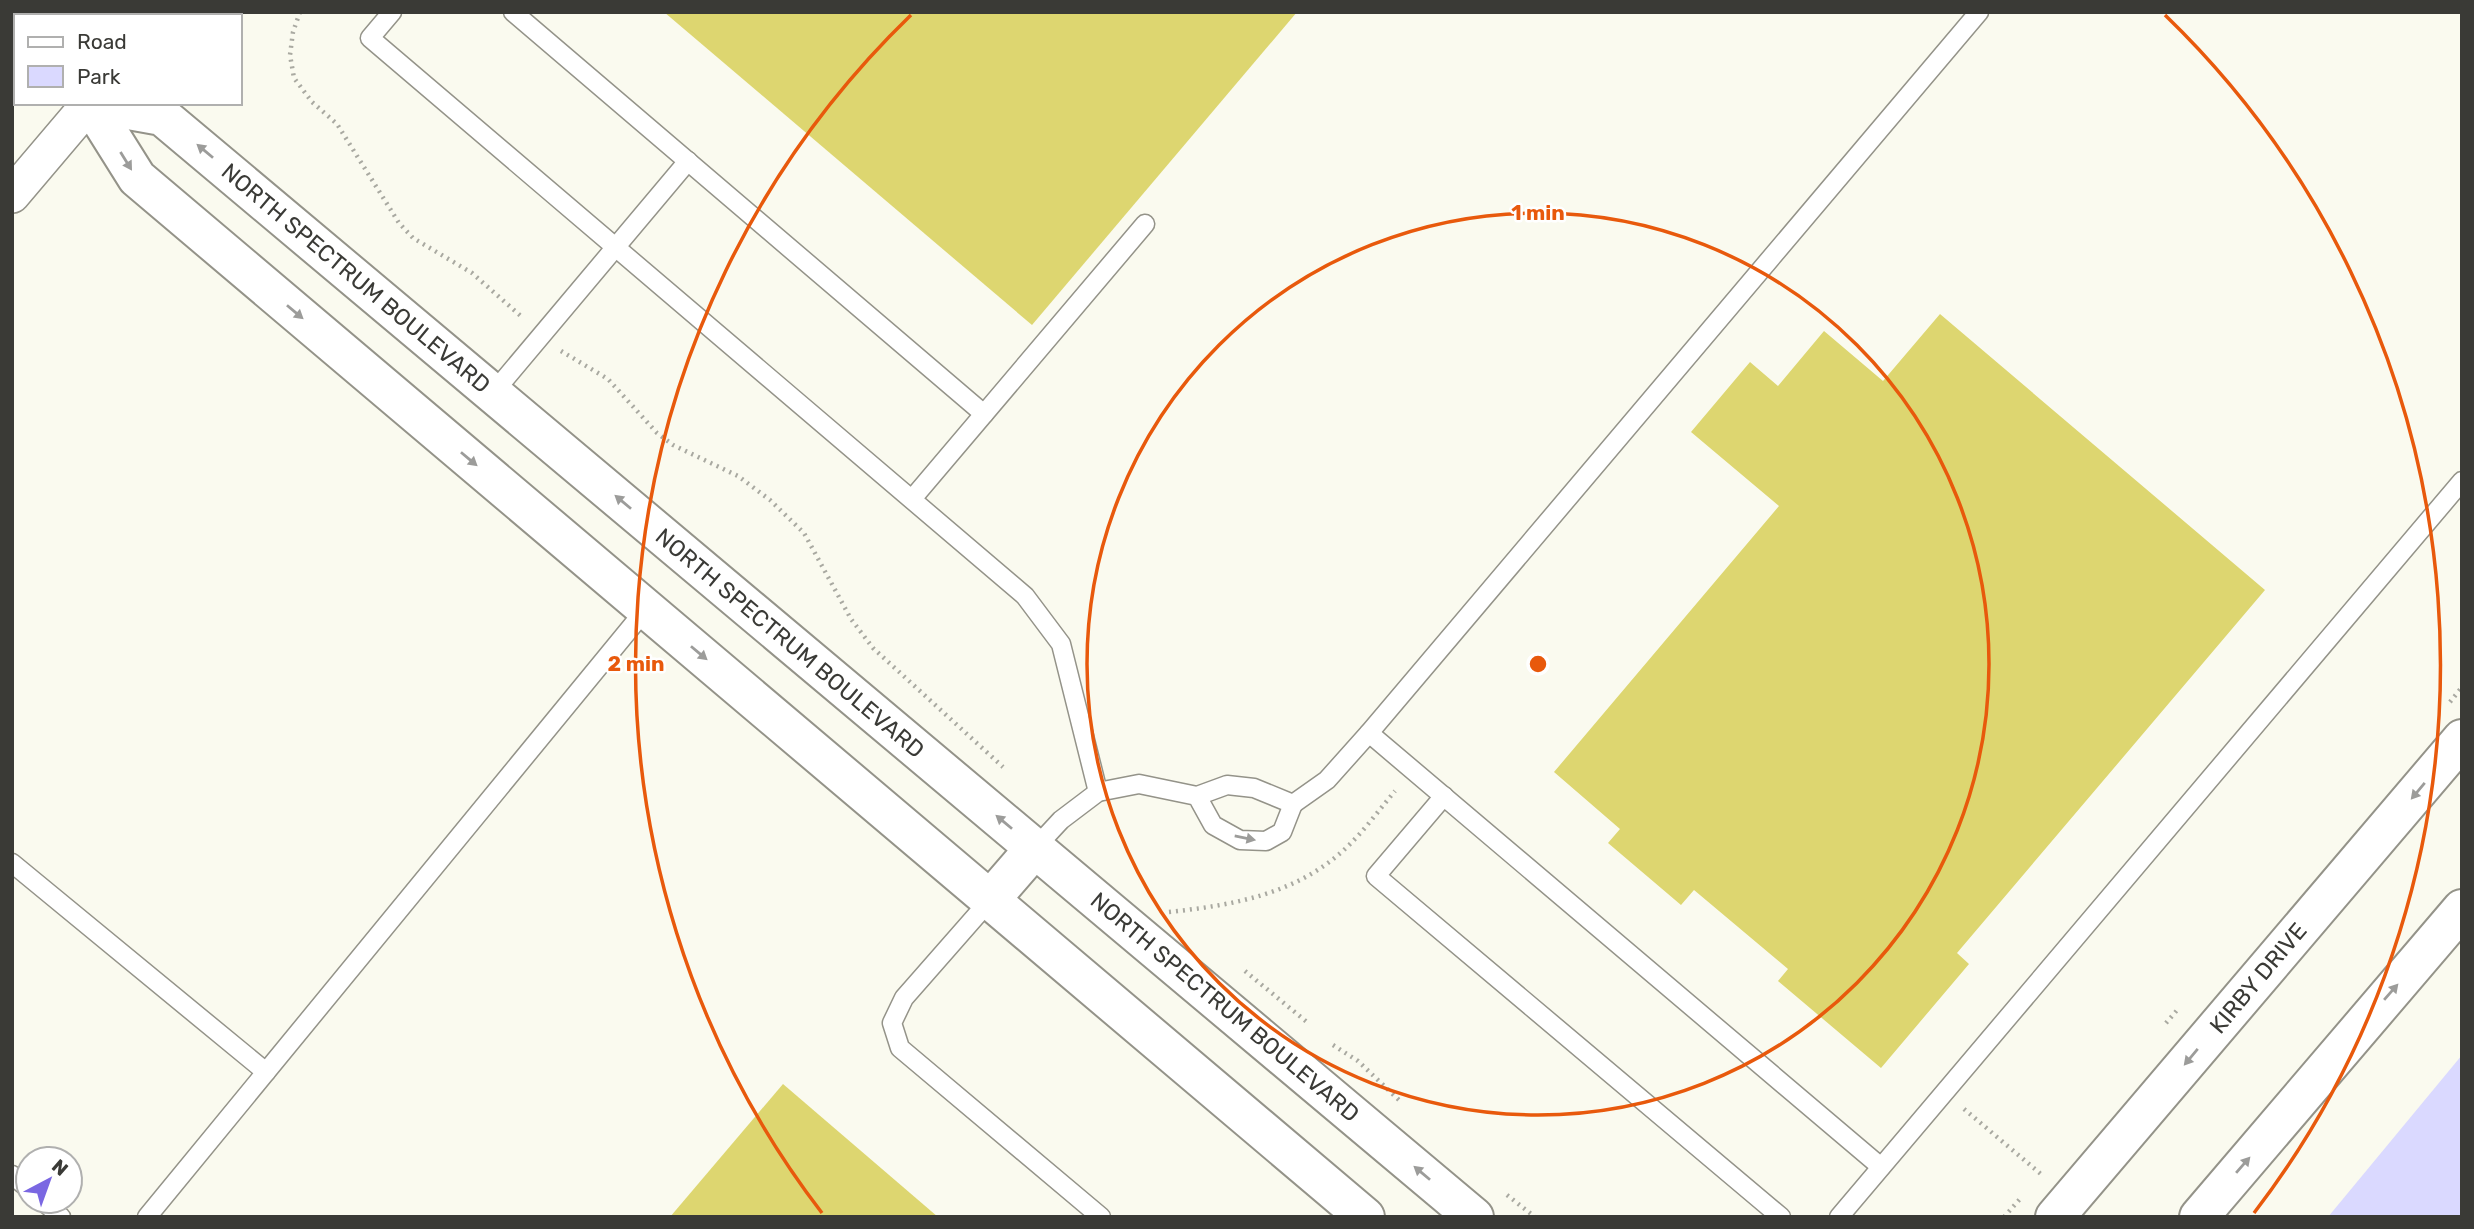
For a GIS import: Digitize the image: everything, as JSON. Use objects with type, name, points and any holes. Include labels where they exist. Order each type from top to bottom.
[{"type":"street","points":[[12,195],[88,105]]},
{"type":"street","points":[[91,105],[137,178],[990,900],[1347,1207]]},
{"type":"street","name":"NORTH SPECTRUM BOULEVARD","points":[[101,105],[162,116],[1475,1217]]},
{"type":"street","name":"KIRBY DRIVE","points":[[2055,1217],[2462,739]]},
{"type":"street","points":[[990,900],[1035,848]]},
{"type":"street","points":[[2199,1217],[2462,909]]},
{"type":"lane","points":[[392,12],[370,38],[1025,596],[1061,644],[1098,792]]},
{"type":"lane","points":[[513,12],[984,414]]},
{"type":"lane","points":[[1197,796],[1213,825],[1240,840],[1266,841],[1282,832],[1293,804],[1327,780],[1369,733],[1979,12]]},
{"type":"lane","points":[[493,393],[688,161]]},
{"type":"lane","points":[[912,499],[1145,224]]},
{"type":"lane","points":[[1839,1217],[2462,481]]},
{"type":"lane","points":[[147,1217],[646,609]]},
{"type":"lane","points":[[1369,733],[1881,1167]]},
{"type":"lane","points":[[1035,848],[1060,820],[1098,792],[1139,784],[1197,796],[1227,785],[1254,788],[1293,804]]},
{"type":"lane","points":[[1444,796],[1376,876],[1781,1217]]},
{"type":"lane","points":[[12,863],[266,1072]]},
{"type":"lane","points":[[990,900],[904,998],[892,1023],[900,1048],[1101,1217]]},
{"type":"path","points":[[300,12],[293,32],[290,55],[294,78],[312,102],[337,124],[398,223],[413,238],[472,273],[568,357],[608,379],[657,433],[673,445],[738,476],[770,500],[804,533],[851,619],[873,648],[1010,774]]},
{"type":"path","points":[[1168,912],[1221,906],[1265,895],[1292,886],[1325,867],[1349,846],[1412,769]]},
{"type":"path","points":[[1158,903],[1177,920]]},
{"type":"path","points":[[1236,965],[1258,979],[1316,1031]]},
{"type":"path","points":[[1323,1038],[1358,1061],[1406,1107]]},
{"type":"path","points":[[1945,1092],[2042,1175]]},
{"type":"path","points":[[1498,1187],[1535,1217]]},
{"type":"green space","points":[[2462,1055],[2462,1217],[2328,1217]]},
{"type":"building","points":[[664,12],[1297,12],[1032,325]]},
{"type":"building","points":[[1940,314],[2265,590],[1957,953],[1969,964],[1881,1068],[1778,981],[1788,969],[1694,890],[1681,905],[1608,843],[1620,829],[1554,772],[1779,506],[1691,432],[1750,362],[1778,386],[1824,331],[1883,381]]},
{"type":"building","points":[[783,1084],[938,1217],[670,1217]]}]
